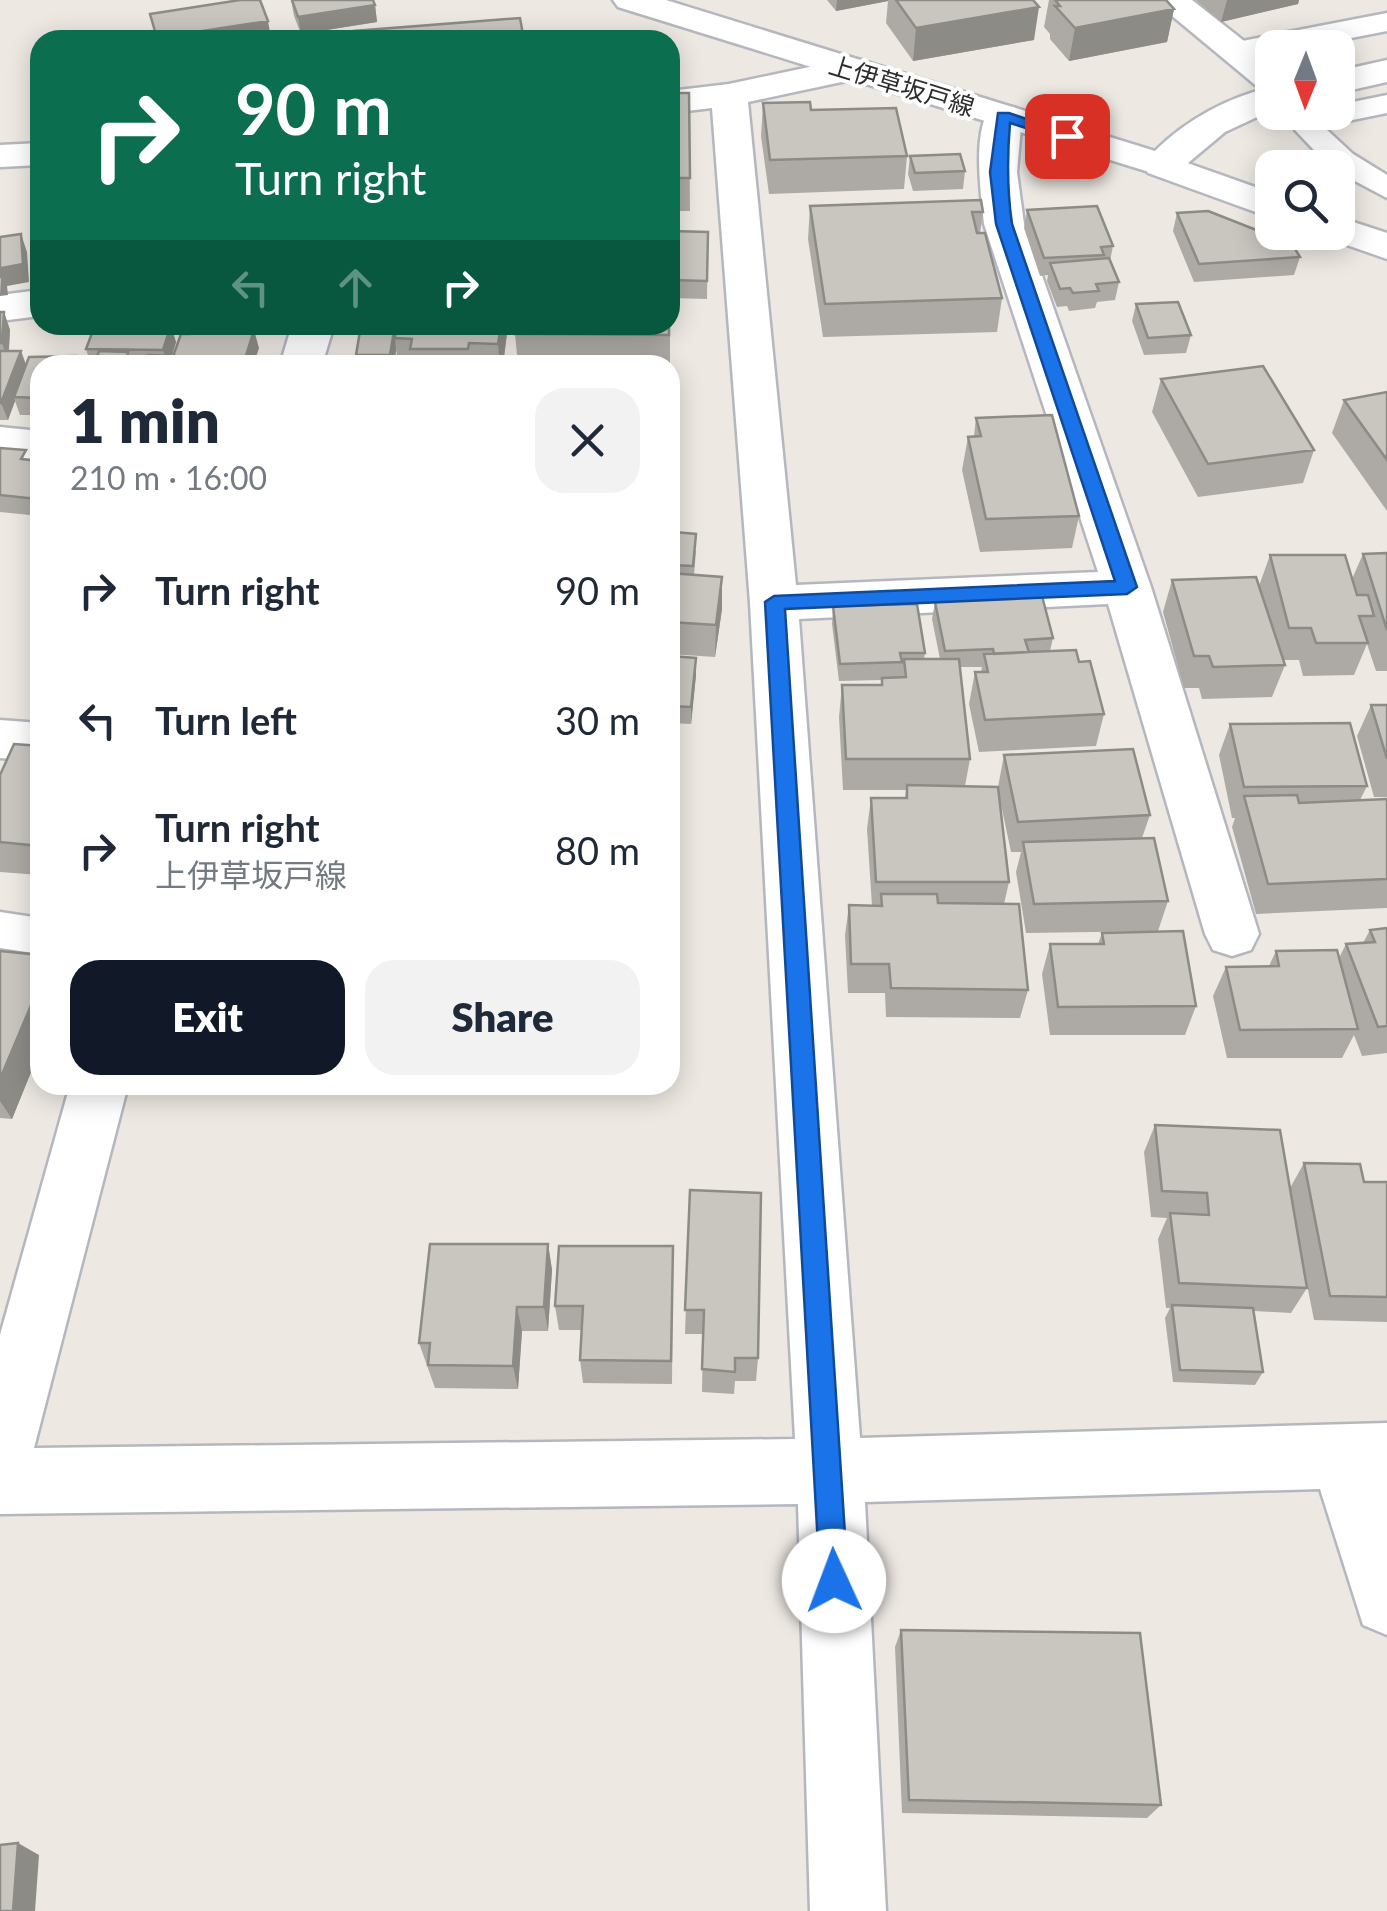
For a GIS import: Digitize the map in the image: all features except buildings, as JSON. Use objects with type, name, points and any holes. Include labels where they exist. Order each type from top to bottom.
[{"type":"street","name":"上伊草坂戸線","points":[[631,0],[1162,165],[1255,200]]},
{"type":"street","points":[[1170,0],[1255,66]]},
{"type":"street","points":[[680,101],[729,95],[852,69]]},
{"type":"street","points":[[1355,78],[1387,70]]},
{"type":"street","points":[[729,95],[774,602],[830,1471],[848,1911]]},
{"type":"street","points":[[1162,165],[1189,136],[1255,104]]},
{"type":"street","points":[[1003,116],[998,172],[1004,224],[1127,587],[1232,934]]},
{"type":"street","points":[[0,156],[30,154]]},
{"type":"street","points":[[1355,235],[1387,247]]},
{"type":"street","points":[[0,308],[30,304]]},
{"type":"street","points":[[0,441],[30,445]]},
{"type":"street","points":[[774,602],[1127,587]]},
{"type":"street","points":[[0,739],[30,741]]},
{"type":"street","points":[[0,1452],[96,1095]]},
{"type":"street","points":[[0,1481],[830,1471],[1364,1454],[1387,1601]]},
{"type":"lane","points":[[1237,51],[1387,22]]},
{"type":"lane","points":[[1387,104],[1316,118],[1310,130],[1342,160],[1387,188]]},
{"type":"lane","points":[[0,930],[30,934]]},
{"type":"route","points":[[834,1581],[774,602],[1127,587],[1004,224],[1000,200],[1003,116],[1067,136]]}]
